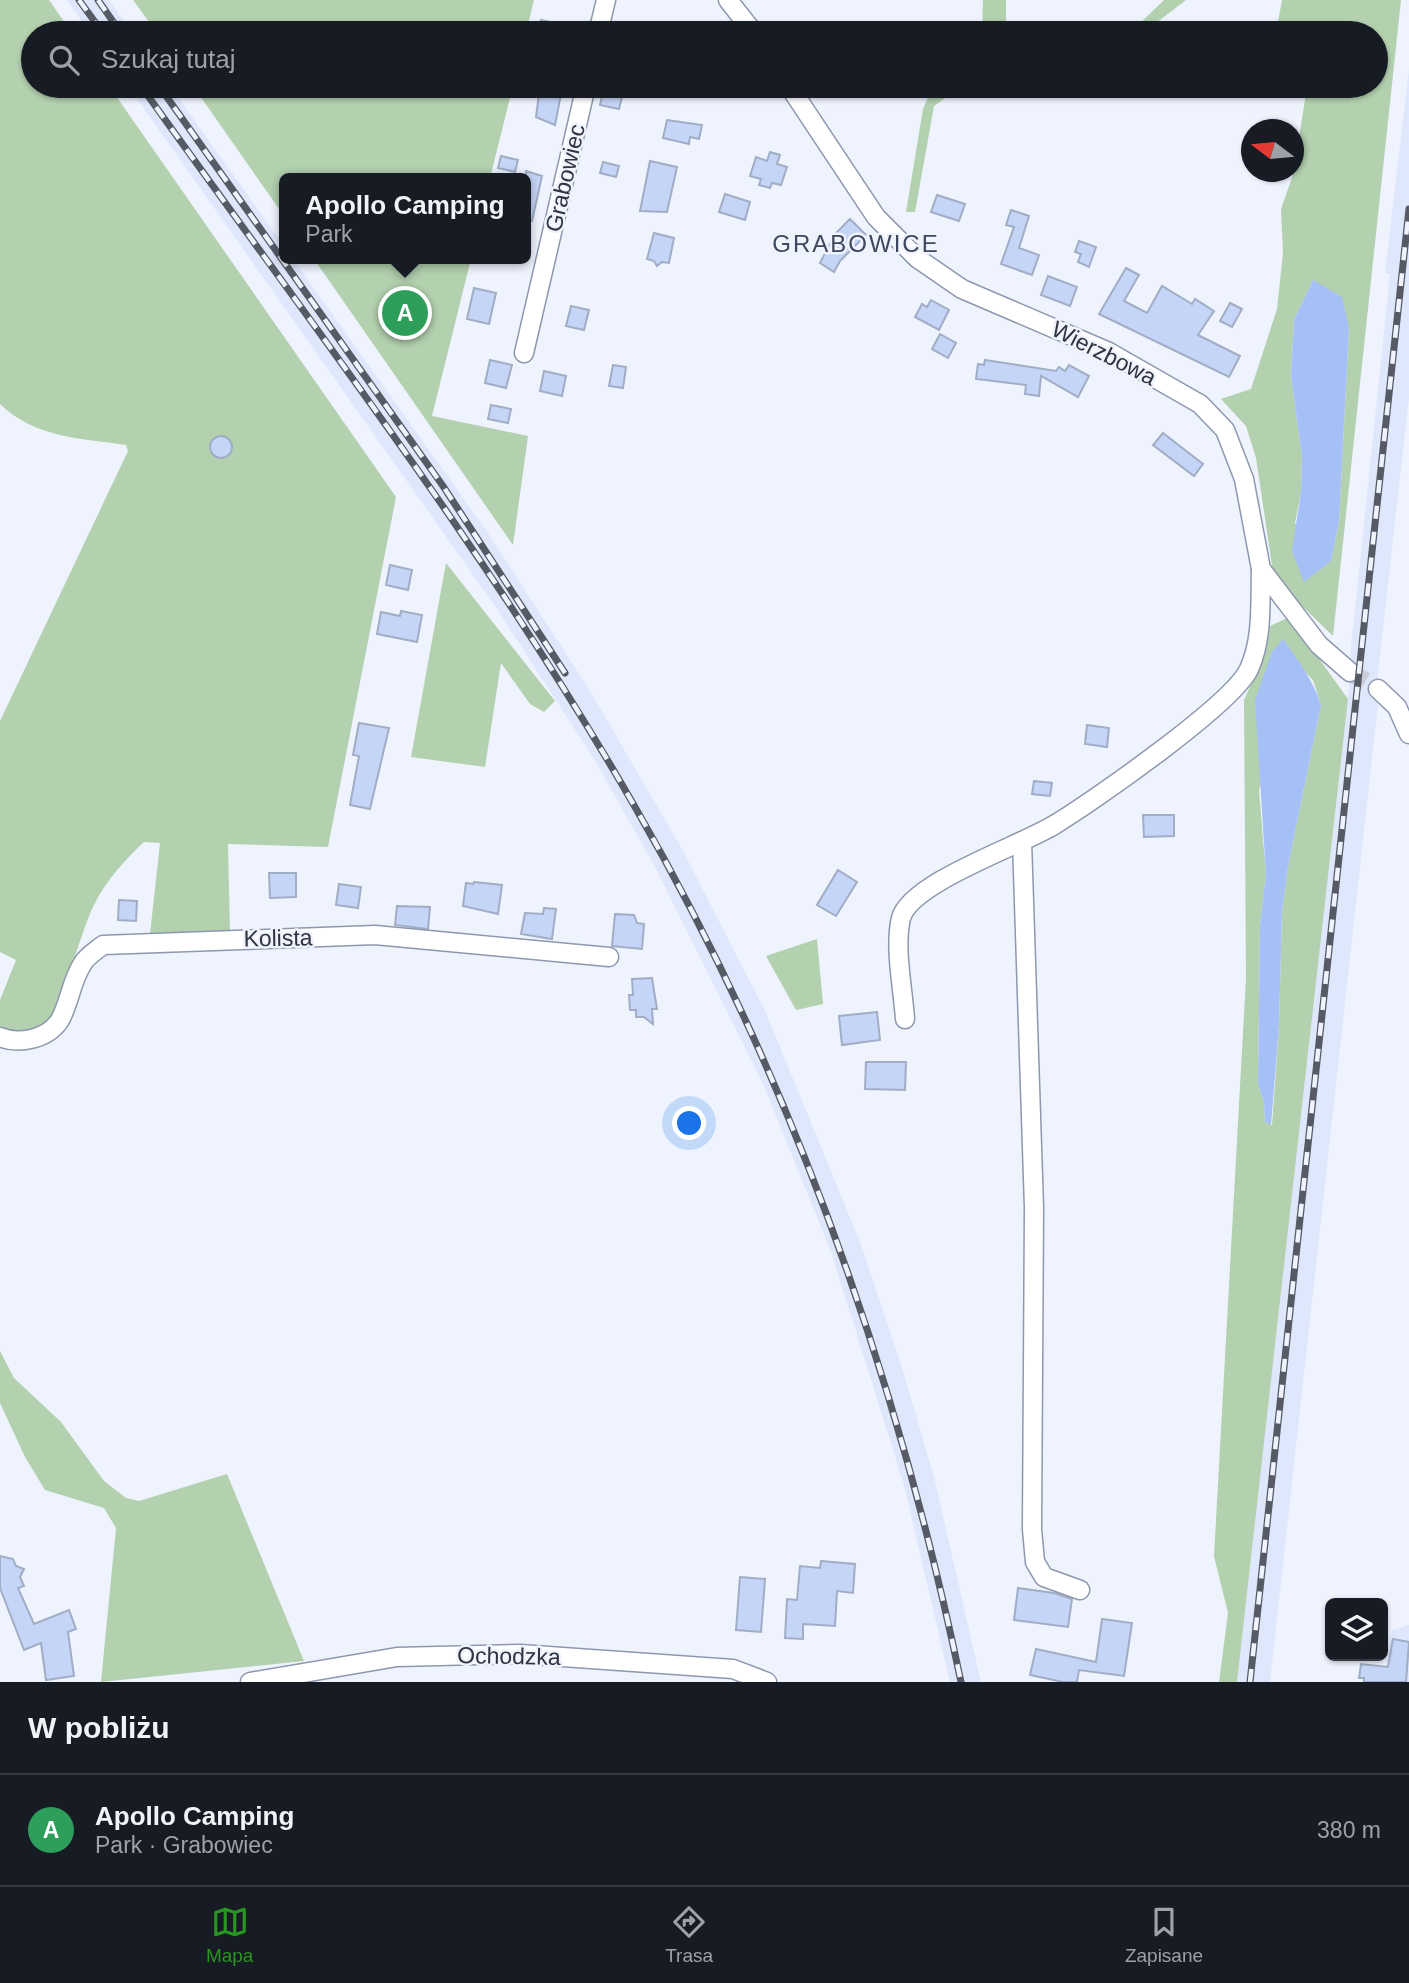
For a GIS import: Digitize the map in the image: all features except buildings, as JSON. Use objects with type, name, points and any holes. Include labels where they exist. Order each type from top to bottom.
[{"type":"street","points":[[601,21],[606,0]]},
{"type":"street","points":[[728,0],[745,21]]},
{"type":"street","name":"Grabowiec","points":[[524,353],[583,98]]},
{"type":"street","name":"Wierzbowa","points":[[797,98],[876,217],[917,258],[962,289],[1108,352],[1200,404],[1208,412],[1225,430],[1244,480],[1261,569],[1319,645],[1350,671]]},
{"type":"street","points":[[905,1019],[902,916],[914,899],[963,868],[1052,826],[1107,789],[1231,694],[1249,670],[1260,622],[1261,569]]},
{"type":"street","points":[[1260,622],[1290,608]]},
{"type":"street","points":[[1378,689],[1397,707],[1409,734]]},
{"type":"street","points":[[1022,841],[1034,1208],[1032,1529],[1035,1562],[1044,1577],[1080,1590]]},
{"type":"street","name":"Kolista","points":[[0,1037],[26,1041],[44,1034],[59,1021],[71,985],[84,961],[103,945],[376,935],[609,957]]},
{"type":"street","name":"Ochodzka","points":[[250,1682],[397,1657],[520,1654],[733,1669],[767,1682]]},
{"type":"shaded area","points":[[67,0],[109,0],[124,21],[82,21]]},
{"type":"shaded area","points":[[1409,69],[1409,397],[1375,700],[1378,704],[1270,1682],[1237,1682],[1348,699],[1390,274],[1385,273]]},
{"type":"shaded area","points":[[136,98],[179,98],[279,239],[279,264],[297,264],[488,533],[590,691],[682,849],[766,1013],[860,1242],[899,1358],[934,1477],[981,1682],[950,1682],[904,1485],[831,1252],[764,1086],[653,863],[594,759],[495,606]]},
{"type":"shaded area","points":[[1409,1625],[1409,1682],[1382,1682],[1392,1630]]},
{"type":"green space","points":[[0,0],[49,0],[64,21],[21,21],[21,98],[117,98],[396,497],[328,847],[228,844],[230,933],[150,934],[160,843],[144,842],[116,871],[94,905],[63,990],[49,1019],[37,1030],[21,1033],[0,1030],[0,1000],[16,960],[0,952],[0,721],[128,451],[126,445],[75,438],[43,430],[28,424],[0,404]]},
{"type":"green space","points":[[133,0],[534,0],[529,21],[148,21]]},
{"type":"green space","points":[[983,0],[1006,0],[1006,21],[982,21]]},
{"type":"green space","points":[[1164,0],[1186,0],[1159,21],[1142,21]]},
{"type":"green space","points":[[1282,0],[1401,0],[1333,636],[1274,579],[1256,458],[1246,426],[1221,399],[1251,389],[1277,309],[1283,253],[1281,209],[1290,182],[1304,182],[1302,119],[1305,98],[1388,98],[1388,21],[1278,21]],"holes":[[[1313,280],[1349,328],[1339,521],[1331,561],[1295,523],[1301,492],[1302,457],[1291,375],[1294,320]]]},
{"type":"green space","points":[[201,98],[510,98],[491,173],[279,173],[279,209]]},
{"type":"green space","points":[[928,98],[945,98],[934,106],[915,212],[906,212],[923,109]]},
{"type":"green space","points":[[317,264],[470,264],[432,416],[528,436],[513,545]]},
{"type":"green space","points":[[446,563],[555,701],[544,712],[530,704],[501,663],[485,767],[411,757]]},
{"type":"green space","points":[[1289,617],[1348,699],[1237,1682],[1219,1682],[1228,1613],[1214,1556],[1246,978],[1244,700],[1257,671],[1266,628]],"holes":[[[1295,656],[1300,667],[1313,680],[1321,705],[1289,861],[1282,910],[1279,1026],[1272,1125],[1265,1122],[1264,1102],[1258,1084],[1260,925],[1266,875],[1259,790]]]},
{"type":"green space","points":[[817,939],[823,1004],[796,1010],[766,956]]},
{"type":"green space","points":[[0,1351],[14,1378],[61,1422],[104,1481],[126,1498],[139,1501],[227,1474],[304,1661],[101,1682],[116,1528],[104,1508],[45,1490],[25,1457],[0,1403]]},
{"type":"water","points":[[1313,280],[1342,297],[1349,328],[1339,521],[1331,561],[1304,582],[1292,551],[1301,492],[1302,457],[1291,375],[1294,320]]},
{"type":"water","points":[[1283,639],[1300,663],[1321,705],[1289,861],[1282,910],[1279,1026],[1271,1125],[1265,1122],[1264,1102],[1258,1084],[1260,925],[1266,875],[1255,700],[1272,652]]},
{"type":"tunnel","points":[[1350,672],[1378,689]]},
{"type":"railway","points":[[79,0],[94,21]]},
{"type":"railway","points":[[98,0],[113,21]]},
{"type":"railway","points":[[150,98],[397,440],[520,621],[635,807],[691,910],[743,1015],[790,1122],[833,1231],[905,1454],[935,1567],[961,1682]]},
{"type":"railway","points":[[168,98],[279,255]]},
{"type":"railway","points":[[1250,1682],[1409,209]]},
{"type":"railway","points":[[285,264],[443,486],[565,673]]},
{"type":"place","name":"Apollo Camping","points":[[405,313]]},
{"type":"district","name":"GRABOWICE","points":[[856,244]]}]
